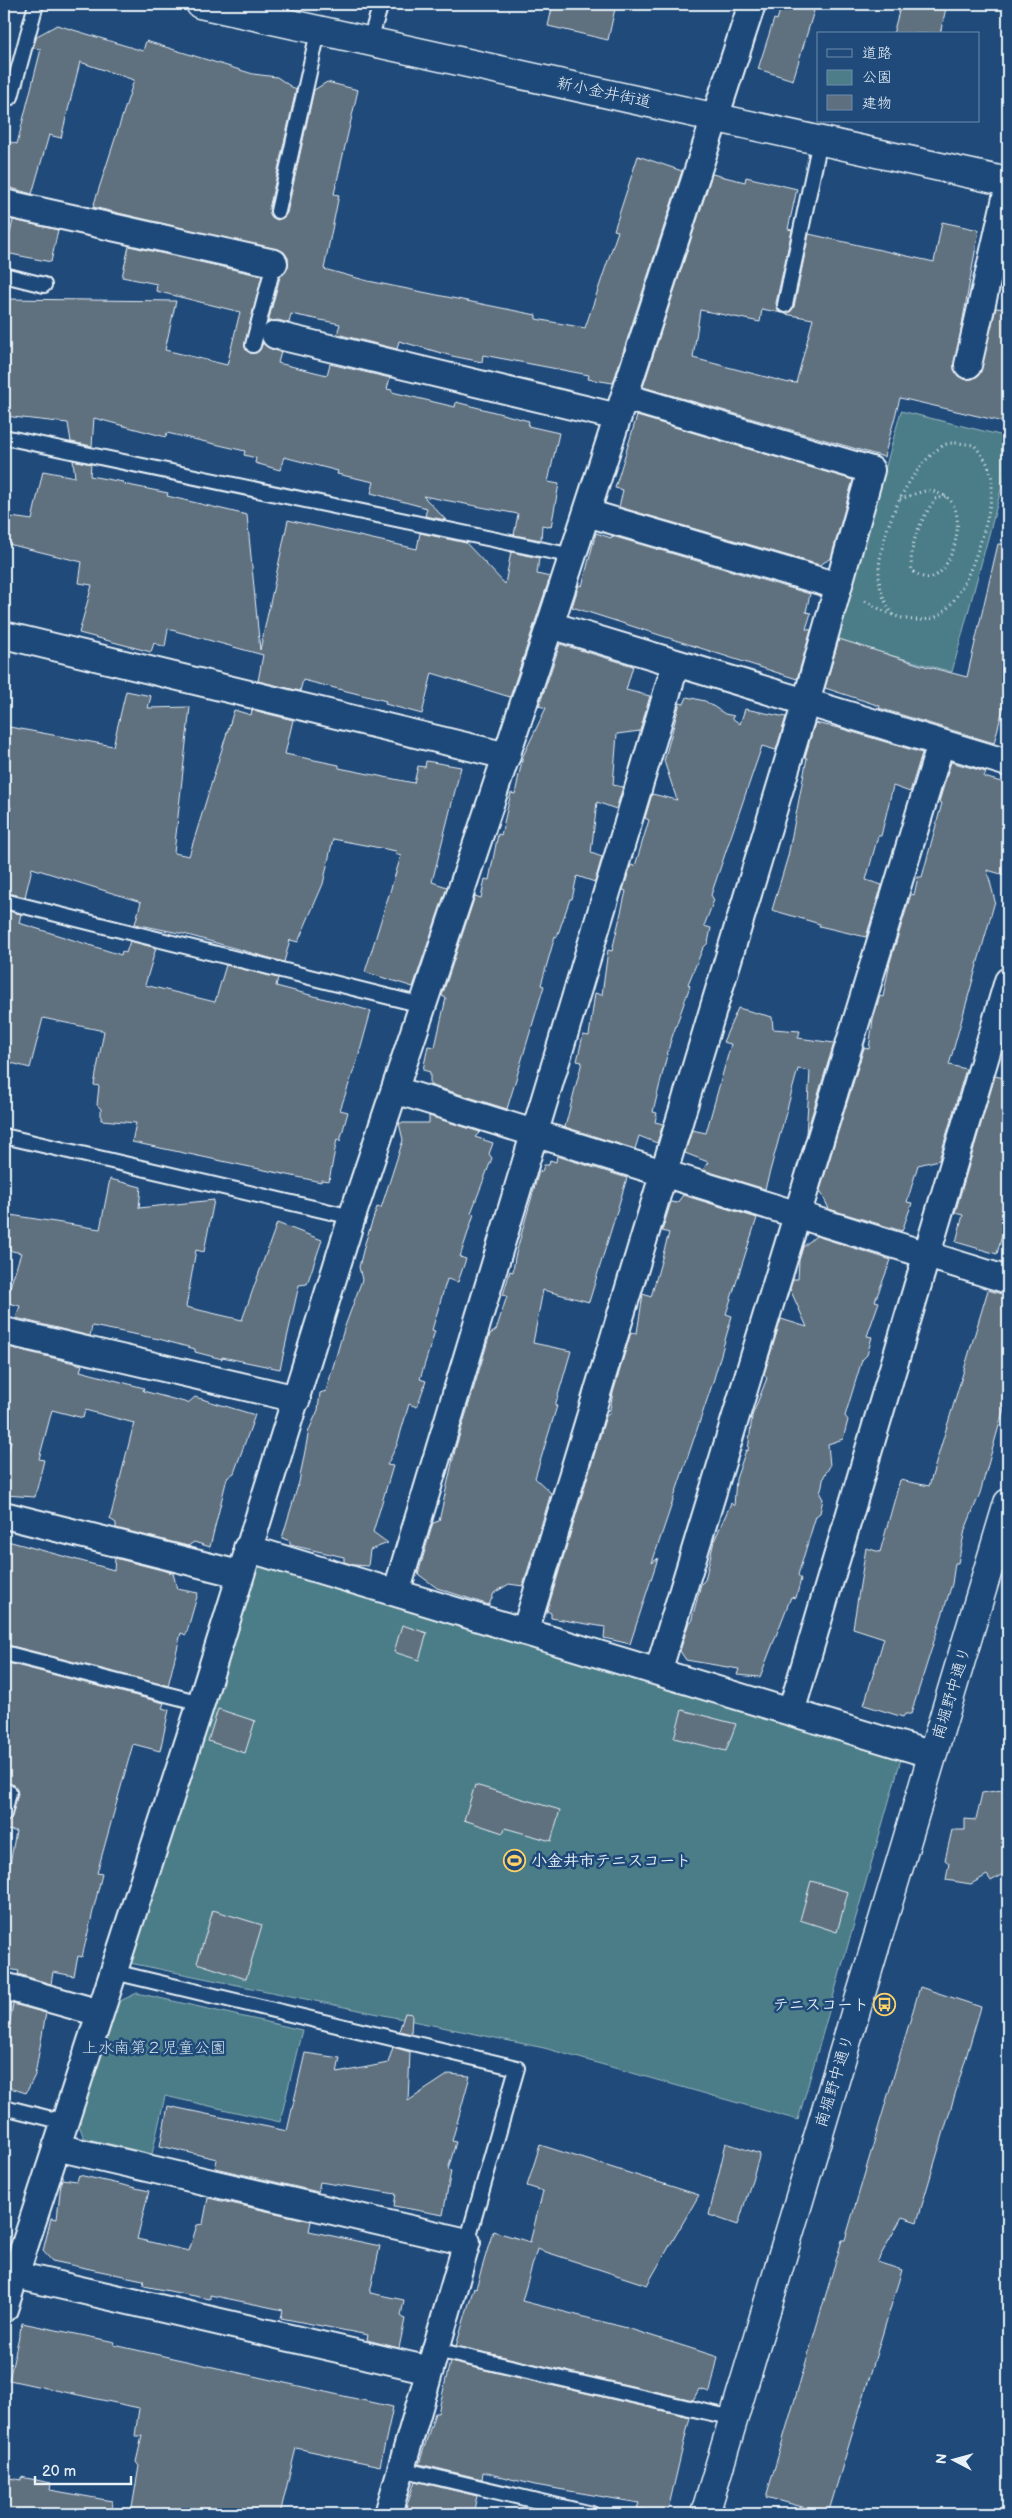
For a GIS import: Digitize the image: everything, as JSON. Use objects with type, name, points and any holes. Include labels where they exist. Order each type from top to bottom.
[{"type":"street","name":"新小金井街道","points":[[200,4],[318,32],[1008,182]]},
{"type":"street","points":[[4,2309],[201,1703],[247,1548],[297,1399],[352,1217],[573,556],[752,4]]},
{"type":"street","points":[[968,364],[1008,189]]},
{"type":"street","points":[[4,203],[274,263]]},
{"type":"street","points":[[264,340],[622,407],[871,470],[806,702],[665,1174],[525,1632]]},
{"type":"street","points":[[587,513],[838,586]]},
{"type":"street","points":[[550,625],[1008,763]]},
{"type":"street","points":[[4,635],[507,756]]},
{"type":"street","points":[[396,1593],[676,663]]},
{"type":"street","points":[[658,1672],[941,743]]},
{"type":"street","points":[[791,1712],[1008,981]]},
{"type":"street","points":[[395,1090],[1008,1280]]},
{"type":"street","points":[[4,1331],[297,1399]]},
{"type":"street","points":[[4,1515],[239,1574]]},
{"type":"street","name":"南堀野中通り","points":[[705,2514],[1006,1517]]},
{"type":"street","points":[[247,1548],[933,1755]]},
{"type":"street","points":[[4,1986],[100,2013]]},
{"type":"street","points":[[56,2147],[467,2242],[388,2514]]},
{"type":"street","points":[[15,2275],[433,2360]]},
{"type":"lane","points":[[11,97],[36,4]]},
{"type":"lane","points":[[369,43],[382,4]]},
{"type":"lane","points":[[278,211],[318,32]]},
{"type":"lane","points":[[786,305],[820,141]]},
{"type":"lane","points":[[264,340],[274,263]]},
{"type":"lane","points":[[4,275],[44,285]]},
{"type":"lane","points":[[4,438],[573,556]]},
{"type":"lane","points":[[4,901],[422,1005]]},
{"type":"lane","points":[[4,1136],[352,1217]]},
{"type":"lane","points":[[4,1653],[201,1703]]},
{"type":"lane","points":[[4,1791],[9,1792],[4,1814]]},
{"type":"lane","points":[[114,1972],[517,2068],[467,2242]]},
{"type":"lane","points":[[4,2107],[64,2122]]},
{"type":"lane","points":[[433,2360],[733,2418]]},
{"type":"lane","points":[[401,2469],[592,2514]]},
{"type":"path","points":[[838,586],[893,616],[914,621],[935,618],[945,613],[956,596],[975,556],[990,505],[992,483],[989,464],[974,446],[963,443],[945,444],[923,463],[891,518],[881,554],[879,576],[883,597],[893,616]]},
{"type":"path","points":[[900,500],[928,490],[948,496],[958,510],[957,538],[947,563],[935,577],[925,578],[912,571],[910,558],[915,537],[935,499],[948,496]]},
{"type":"green space","points":[[901,411],[1008,437],[1008,464],[952,672],[838,641]]},
{"type":"green space","name":"小金井市テニスコート","points":[[253,1563],[901,1759],[798,2120],[544,2048],[125,1962]]},
{"type":"green space","name":"上水南第２児童公園","points":[[137,1993],[302,2030],[280,2122],[165,2096],[152,2154],[84,2138],[78,2123],[116,2003]]},
{"type":"building","points":[[553,4],[616,4],[608,40],[548,26]]},
{"type":"building","points":[[782,4],[816,4],[793,80],[758,69],[774,19],[777,20]]},
{"type":"building","points":[[901,4],[947,4],[940,32],[894,32]]},
{"type":"building","points":[[57,25],[143,51],[146,41],[253,74],[277,77],[296,90],[269,209],[272,217],[277,220],[284,217],[287,213],[314,90],[327,82],[358,90],[334,194],[339,195],[324,269],[368,281],[536,315],[536,319],[585,328],[618,231],[614,230],[638,156],[682,171],[613,383],[588,379],[589,375],[483,355],[482,362],[452,356],[399,341],[397,349],[337,334],[340,324],[291,314],[289,323],[278,320],[268,322],[280,277],[288,267],[288,258],[284,252],[93,207],[134,80],[80,62],[61,138],[49,135],[32,194],[4,186],[4,140],[17,144],[41,49],[33,48],[37,36]]},
{"type":"building","points":[[712,174],[745,182],[746,177],[797,189],[788,229],[792,230],[776,303],[777,308],[782,313],[762,309],[760,322],[700,310],[693,358],[789,383],[796,383],[813,319],[785,314],[794,307],[809,234],[934,262],[942,222],[979,230],[954,369],[958,376],[964,379],[972,379],[979,375],[996,308],[1008,309],[1008,423],[900,398],[884,457],[643,387]]},
{"type":"building","points":[[13,220],[58,230],[51,262],[6,253]]},
{"type":"building","points":[[129,246],[262,276],[245,343],[245,348],[250,353],[259,351],[263,343],[271,349],[281,352],[278,363],[327,375],[330,364],[390,378],[387,389],[392,390],[392,392],[455,407],[456,402],[529,421],[528,426],[559,433],[548,482],[559,484],[551,527],[542,525],[541,540],[514,535],[518,514],[423,496],[446,520],[425,516],[427,508],[371,493],[374,482],[337,474],[338,471],[284,457],[280,470],[255,463],[256,458],[244,455],[245,451],[167,433],[166,437],[94,418],[92,446],[71,442],[68,423],[4,416],[4,299],[176,301],[165,350],[227,365],[240,312],[156,291],[157,284],[122,277]]},
{"type":"building","points":[[637,416],[853,480],[831,558],[820,565],[619,507],[623,490],[615,488]]},
{"type":"building","points":[[73,460],[91,464],[90,476],[168,493],[167,496],[247,515],[260,650],[288,520],[417,549],[420,533],[466,543],[505,584],[511,552],[539,558],[537,574],[550,577],[510,697],[432,673],[422,714],[385,704],[386,701],[303,680],[300,691],[258,681],[263,655],[168,629],[165,647],[154,643],[151,652],[79,633],[92,585],[79,583],[82,562],[4,543],[4,516],[32,520],[43,471],[75,477]]},
{"type":"building","points":[[596,533],[611,538],[612,536],[810,594],[806,612],[811,613],[806,629],[811,630],[797,679],[572,607],[579,585],[582,586]]},
{"type":"building","points":[[998,544],[1008,545],[1008,690],[994,743],[879,708],[880,706],[825,688],[839,639],[921,665],[967,677]]},
{"type":"building","points":[[560,644],[633,666],[626,690],[650,696],[640,731],[617,734],[613,785],[623,787],[616,809],[597,802],[591,853],[602,857],[595,882],[577,876],[572,899],[570,899],[557,937],[555,936],[541,985],[544,986],[507,1109],[430,1085],[430,1072],[423,1070],[428,1046],[435,1047],[446,998],[442,996],[475,896],[481,898],[485,879],[489,880],[498,834],[501,835],[511,793],[515,794],[523,756],[546,708],[539,706]]},
{"type":"building","points":[[126,691],[151,696],[148,708],[190,707],[174,853],[189,856],[234,710],[251,715],[252,710],[293,720],[285,754],[339,765],[339,768],[414,783],[418,766],[425,767],[426,761],[461,767],[432,882],[447,887],[413,987],[365,972],[401,856],[395,854],[396,851],[333,839],[323,884],[298,942],[290,940],[284,962],[184,934],[135,924],[141,902],[32,868],[25,897],[4,892],[4,835],[11,807],[4,806],[4,726],[113,746]]},
{"type":"building","points":[[687,697],[705,701],[725,714],[734,716],[732,718],[740,724],[745,709],[786,717],[776,750],[762,746],[711,895],[714,900],[704,926],[711,928],[708,943],[703,948],[688,984],[690,986],[670,1043],[653,1112],[657,1113],[655,1122],[663,1124],[657,1143],[639,1136],[635,1149],[565,1127],[582,1062],[577,1061],[583,1035],[589,1036],[595,993],[602,995],[608,950],[612,951],[626,891],[623,890],[631,865],[635,866],[649,820],[645,818],[652,794],[677,800],[664,761],[680,703],[684,704]]},
{"type":"building","points":[[815,723],[839,728],[922,753],[910,792],[893,786],[881,836],[878,836],[866,880],[882,885],[866,937],[819,926],[820,924],[772,910],[788,856],[807,758],[805,757]]},
{"type":"building","points":[[951,762],[986,772],[984,777],[1008,784],[1008,876],[987,870],[995,901],[949,1065],[966,1069],[939,1160],[918,1165],[907,1202],[912,1203],[902,1231],[829,1209],[820,1190],[864,1048],[869,1049],[873,1019],[880,996],[883,997],[890,962],[911,894],[914,895],[918,877],[922,877],[942,803],[939,802]]},
{"type":"building","points":[[4,910],[21,914],[19,923],[121,955],[122,951],[126,953],[130,941],[156,948],[145,985],[215,1002],[226,965],[278,978],[276,986],[371,1011],[358,1058],[340,1110],[348,1112],[340,1141],[337,1139],[329,1181],[321,1180],[321,1182],[132,1142],[136,1123],[101,1120],[101,1109],[97,1105],[99,1086],[94,1085],[104,1031],[43,1018],[30,1068],[4,1061]]},
{"type":"building","points":[[738,1008],[772,1017],[773,1029],[800,1031],[798,1038],[834,1043],[806,1134],[810,1071],[798,1069],[765,1189],[703,1170],[708,1162],[685,1153],[692,1130],[706,1133],[731,1044],[723,1042]]},
{"type":"building","points":[[995,1076],[1008,1079],[1008,1213],[997,1254],[956,1242],[963,1215],[955,1213]]},
{"type":"building","points":[[429,1116],[480,1132],[475,1137],[493,1143],[489,1154],[492,1158],[471,1213],[474,1214],[460,1257],[466,1259],[458,1282],[447,1279],[432,1330],[435,1331],[420,1379],[426,1381],[417,1407],[409,1404],[397,1445],[387,1465],[393,1466],[373,1532],[388,1543],[370,1550],[368,1566],[354,1565],[344,1562],[344,1557],[290,1545],[290,1541],[282,1538],[299,1482],[309,1430],[318,1410],[320,1393],[326,1391],[344,1329],[362,1280],[359,1267],[365,1243],[377,1207],[381,1208],[403,1140],[399,1123],[429,1123]]},
{"type":"building","points":[[557,1156],[627,1178],[589,1302],[543,1290],[533,1343],[571,1351],[555,1406],[557,1406],[535,1478],[551,1493],[523,1586],[509,1584],[494,1593],[489,1605],[437,1588],[418,1574],[433,1523],[439,1521],[455,1450],[490,1334],[496,1330],[507,1296],[503,1295],[510,1271],[513,1272],[515,1257],[539,1171],[542,1172],[544,1165],[549,1165],[550,1160],[556,1162]]},
{"type":"building","points":[[110,1179],[141,1187],[139,1208],[214,1200],[204,1252],[196,1250],[186,1307],[242,1320],[277,1223],[322,1240],[307,1284],[299,1285],[280,1369],[222,1357],[222,1359],[159,1339],[92,1326],[90,1336],[16,1318],[20,1306],[5,1302],[21,1253],[4,1249],[4,1214],[100,1229]]},
{"type":"building","points":[[683,1195],[757,1218],[726,1314],[732,1316],[713,1382],[652,1563],[658,1558],[630,1644],[604,1638],[605,1627],[551,1618],[551,1613],[547,1611],[606,1416],[609,1414],[613,1393],[631,1332],[637,1333],[643,1294],[651,1297],[669,1233],[662,1231],[671,1202],[677,1203]]},
{"type":"building","points":[[816,1236],[891,1260],[875,1301],[879,1302],[867,1336],[872,1337],[867,1355],[862,1360],[845,1416],[848,1420],[843,1439],[828,1444],[830,1466],[824,1476],[820,1494],[823,1499],[820,1513],[816,1516],[798,1575],[801,1579],[796,1598],[791,1597],[760,1677],[737,1675],[739,1669],[686,1660],[680,1651],[689,1622],[691,1622],[701,1584],[705,1580],[714,1541],[731,1503],[734,1506],[736,1479],[746,1450],[748,1451],[752,1416],[767,1378],[764,1374],[781,1319],[807,1327],[790,1289],[793,1279],[798,1279],[799,1260],[803,1247]]},
{"type":"building","points":[[988,1290],[1008,1296],[1008,1394],[980,1493],[965,1530],[958,1563],[955,1563],[952,1584],[911,1714],[905,1714],[903,1717],[864,1705],[884,1638],[853,1628],[866,1548],[880,1552],[900,1480],[929,1486]]},
{"type":"building","points":[[8,1347],[82,1365],[80,1371],[144,1388],[143,1391],[188,1403],[195,1397],[255,1415],[234,1473],[227,1478],[210,1547],[194,1542],[188,1546],[116,1528],[116,1523],[110,1519],[134,1423],[85,1410],[83,1418],[52,1410],[39,1459],[44,1460],[35,1497],[4,1495],[4,1471],[11,1441],[4,1439],[4,1362]]},
{"type":"building","points":[[4,1540],[114,1570],[115,1558],[173,1573],[177,1589],[198,1593],[186,1635],[181,1633],[168,1686],[4,1644],[8,1612],[4,1611]]},
{"type":"building","points":[[402,1625],[427,1633],[419,1660],[394,1652]]},
{"type":"building","points":[[4,1662],[164,1703],[162,1708],[169,1710],[160,1751],[133,1744],[97,1873],[102,1874],[82,1957],[78,1956],[74,1976],[53,1972],[51,1984],[18,1974],[19,1971],[4,1968],[4,1897],[16,1831],[4,1830],[4,1823],[10,1820],[12,1816],[18,1793],[14,1785],[4,1782]]},
{"type":"building","points":[[218,1709],[255,1721],[245,1753],[208,1741]]},
{"type":"building","points":[[682,1710],[736,1724],[726,1751],[674,1738]]},
{"type":"building","points":[[475,1785],[560,1810],[551,1841],[505,1828],[503,1833],[464,1820]]},
{"type":"building","points":[[1008,1789],[1008,1871],[991,1881],[987,1875],[971,1884],[946,1880],[949,1863],[945,1860],[952,1830],[965,1830],[965,1819],[976,1820],[982,1793]]},
{"type":"building","points":[[811,1881],[848,1892],[837,1932],[800,1920]]},
{"type":"building","points":[[213,1910],[262,1925],[246,1979],[197,1963]]},
{"type":"building","points":[[920,1987],[981,2007],[917,2222],[902,2217],[877,2262],[902,2270],[828,2514],[766,2497],[842,2240],[845,2240]]},
{"type":"building","points":[[13,2004],[46,2013],[35,2075],[26,2093],[4,2086],[4,2053]]},
{"type":"building","points":[[405,2013],[412,2014],[411,2034],[399,2031]]},
{"type":"building","points":[[393,2047],[410,2052],[408,2101],[449,2074],[470,2076],[452,2141],[456,2142],[448,2170],[451,2171],[443,2215],[394,2206],[396,2194],[320,2182],[318,2192],[215,2168],[217,2159],[160,2146],[168,2106],[287,2131],[305,2053],[340,2058],[337,2073],[388,2063]]},
{"type":"building","points":[[726,2143],[760,2154],[738,2225],[709,2215]]},
{"type":"building","points":[[540,2145],[699,2195],[647,2285],[537,2249],[522,2301],[627,2328],[718,2357],[710,2392],[699,2389],[693,2400],[456,2346],[493,2231],[530,2242],[543,2191],[527,2186]]},
{"type":"building","points":[[79,2175],[149,2191],[137,2239],[189,2251],[197,2225],[203,2224],[208,2198],[311,2221],[309,2231],[380,2246],[370,2293],[404,2300],[401,2316],[405,2319],[399,2348],[367,2340],[368,2335],[281,2318],[283,2310],[210,2295],[210,2299],[144,2286],[143,2280],[52,2261],[43,2251],[51,2218],[57,2219],[62,2179],[77,2181]]},
{"type":"building","points":[[22,2323],[115,2342],[114,2345],[393,2407],[380,2466],[296,2448],[280,2514],[131,2514],[139,2466],[136,2462],[142,2436],[135,2436],[139,2408],[9,2380]]},
{"type":"building","points":[[450,2362],[690,2417],[667,2514],[637,2508],[639,2503],[535,2485],[483,2472],[482,2479],[419,2464],[435,2413],[438,2413]]},
{"type":"building","points":[[4,2477],[21,2480],[21,2477],[51,2483],[50,2490],[112,2501],[111,2514],[4,2514]]},
{"type":"building","points":[[415,2481],[477,2496],[473,2514],[404,2514]]},
{"type":"place","name":"小金井市テニスコート","points":[[515,1861]]},
{"type":"place","name":"テニスコート","points":[[885,2005]]}]
